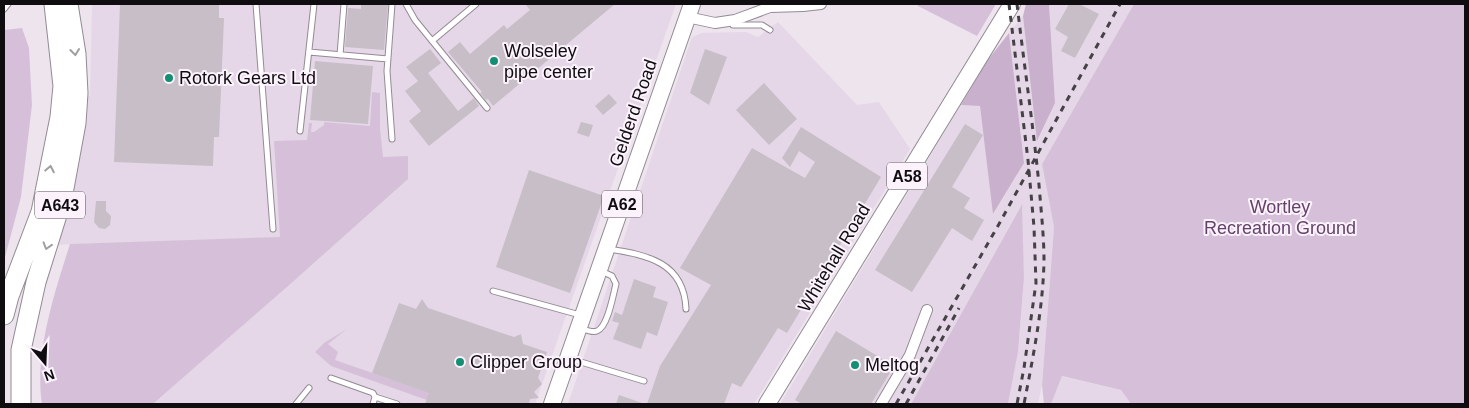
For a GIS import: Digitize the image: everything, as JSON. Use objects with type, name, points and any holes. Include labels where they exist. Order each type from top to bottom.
[{"type":"highway","name":"A643","points":[[4,315],[9,296],[41,212],[60,117],[63,86],[54,4]]},
{"type":"highway","name":"A643","points":[[21,404],[21,350],[36,282],[62,199],[76,123],[78,93],[76,54],[68,4]]},
{"type":"main road","name":"Whitehall Road","points":[[768,404],[1012,4]]},
{"type":"main road","name":"Gelderd Road","points":[[552,404],[690,10]]},
{"type":"street","points":[[690,10],[715,23],[735,20],[770,7],[821,4]]},
{"type":"street","points":[[882,404],[910,355],[927,310]]},
{"type":"lane","points":[[4,9],[8,4]]},
{"type":"lane","points":[[256,4],[273,229]]},
{"type":"lane","points":[[300,131],[314,4]]},
{"type":"lane","points":[[340,55],[344,4]]},
{"type":"lane","points":[[392,4],[387,71],[392,139]]},
{"type":"lane","points":[[406,4],[410,13],[487,108]]},
{"type":"lane","points":[[432,41],[476,4]]},
{"type":"lane","points":[[715,23],[723,25],[762,25],[770,30]]},
{"type":"lane","points":[[309,52],[388,59]]},
{"type":"lane","points":[[606,249],[644,256],[661,262],[672,273],[682,288],[686,298],[686,309]]},
{"type":"lane","points":[[493,291],[581,322],[591,332],[598,331],[604,325],[616,284],[612,276],[599,270]]},
{"type":"lane","points":[[568,358],[644,381]]},
{"type":"lane","points":[[331,378],[373,393],[375,398],[373,404]]},
{"type":"lane","points":[[296,404],[309,388]]},
{"type":"lane","points":[[375,398],[398,404]]},
{"type":"shaded area","points":[[92,4],[676,4],[535,404],[153,404],[287,287],[280,238],[48,245],[78,93],[90,96]]},
{"type":"shaded area","points":[[1026,4],[1049,4],[1055,103],[1037,141],[1023,16]]},
{"type":"shaded area","points":[[1049,4],[1134,4],[1042,164],[1054,227],[1042,385],[1038,404],[1008,404],[1018,352],[1024,278],[1021,205],[911,404],[780,404],[961,105],[980,106],[994,213],[1024,163],[1009,33],[1023,16],[1038,140],[1055,103]]},
{"type":"shaded area","points":[[778,22],[857,105],[879,102],[910,149],[754,404],[568,404],[692,37],[702,33],[746,32],[758,37]]},
{"type":"shaded area","points":[[1009,33],[1024,163],[993,214],[980,106],[961,105],[987,61]]},
{"type":"shaded area","points":[[1061,376],[1121,390],[1131,404],[1051,404]]},
{"type":"green space","points":[[917,4],[996,4],[977,36]]},
{"type":"green space","name":"Wortley Recreation Ground","points":[[1134,4],[1465,4],[1465,404],[1131,404],[1121,390],[1062,376],[1051,404],[1044,404],[1042,385],[1054,227],[1042,164]]},
{"type":"green space","points":[[22,28],[29,48],[32,105],[21,197],[4,261],[4,30]]},
{"type":"green space","points":[[372,92],[380,93],[380,128],[383,157],[408,156],[408,179],[153,404],[42,404],[40,385],[43,344],[52,302],[70,244],[280,237],[274,141],[307,140],[309,123],[312,123],[311,132],[324,125],[324,122],[370,126]]},
{"type":"green space","points":[[1022,204],[1024,278],[1018,352],[1008,404],[911,404]]},
{"type":"green space","points":[[347,329],[328,344],[338,352],[335,360],[462,404],[438,404],[331,366],[315,352],[324,343]]},
{"type":"building","name":"Rotork Gears Ltd","points":[[120,4],[219,4],[219,18],[224,18],[219,137],[214,137],[213,166],[114,162]]},
{"type":"building","points":[[361,4],[388,4],[384,50],[345,47],[348,8],[361,9]]},
{"type":"building","points":[[525,4],[615,4],[493,106],[480,93],[482,92],[448,52],[460,42],[470,54],[504,25],[507,29],[530,10]]},
{"type":"building","points":[[1069,4],[1079,4],[1099,14],[1075,58],[1061,51],[1068,37],[1055,29]]},
{"type":"building","points":[[430,49],[441,63],[428,73],[458,111],[474,98],[479,106],[429,146],[409,121],[421,111],[405,91],[418,81],[406,67]]},
{"type":"building","points":[[705,49],[727,57],[709,105],[690,93]]},
{"type":"building","points":[[315,61],[373,66],[368,124],[310,120]]},
{"type":"building","points":[[764,83],[797,119],[769,145],[736,110]]},
{"type":"building","points":[[609,94],[617,103],[603,115],[595,106]]},
{"type":"building","points":[[581,122],[593,125],[589,137],[577,133]]},
{"type":"building","points":[[965,124],[983,135],[952,187],[970,198],[964,208],[984,220],[972,241],[952,228],[912,292],[875,270]]},
{"type":"building","points":[[801,127],[881,177],[787,333],[778,328],[741,387],[732,383],[724,404],[647,404],[660,366],[711,285],[680,268],[752,148],[805,178],[815,162],[799,151],[790,167],[782,158]]},
{"type":"building","points":[[529,170],[604,196],[570,293],[496,267]]},
{"type":"building","points":[[96,201],[106,201],[106,211],[111,216],[110,225],[105,229],[99,228],[94,222]]},
{"type":"building","points":[[634,279],[656,287],[653,297],[668,302],[657,336],[647,332],[641,349],[613,339],[619,323],[612,321],[615,312],[622,315]]},
{"type":"building","name":"Clipper Group","points":[[422,299],[428,308],[514,337],[521,334],[523,344],[547,352],[538,378],[542,384],[534,392],[539,398],[530,399],[529,404],[425,404],[429,393],[372,373],[399,303],[416,309]]},
{"type":"building","points":[[836,331],[894,366],[871,404],[802,404],[795,400]]},
{"type":"building","points":[[619,395],[642,403],[642,404],[616,404]]},
{"type":"railway","points":[[1009,4],[1028,160],[1034,227],[1036,283],[1017,404]]},
{"type":"railway","points":[[1017,4],[1037,162],[1044,252],[1040,315],[1024,404]]},
{"type":"railway","points":[[896,404],[999,224],[1120,4]]},
{"type":"railway","points":[[906,404],[959,308]]},
{"type":"place","name":"Wolseley pipe center","points":[[494,61]]},
{"type":"place","name":"Rotork Gears Ltd","points":[[169,78]]},
{"type":"place","name":"Clipper Group","points":[[460,362]]},
{"type":"place","name":"Meltog","points":[[855,365]]}]
